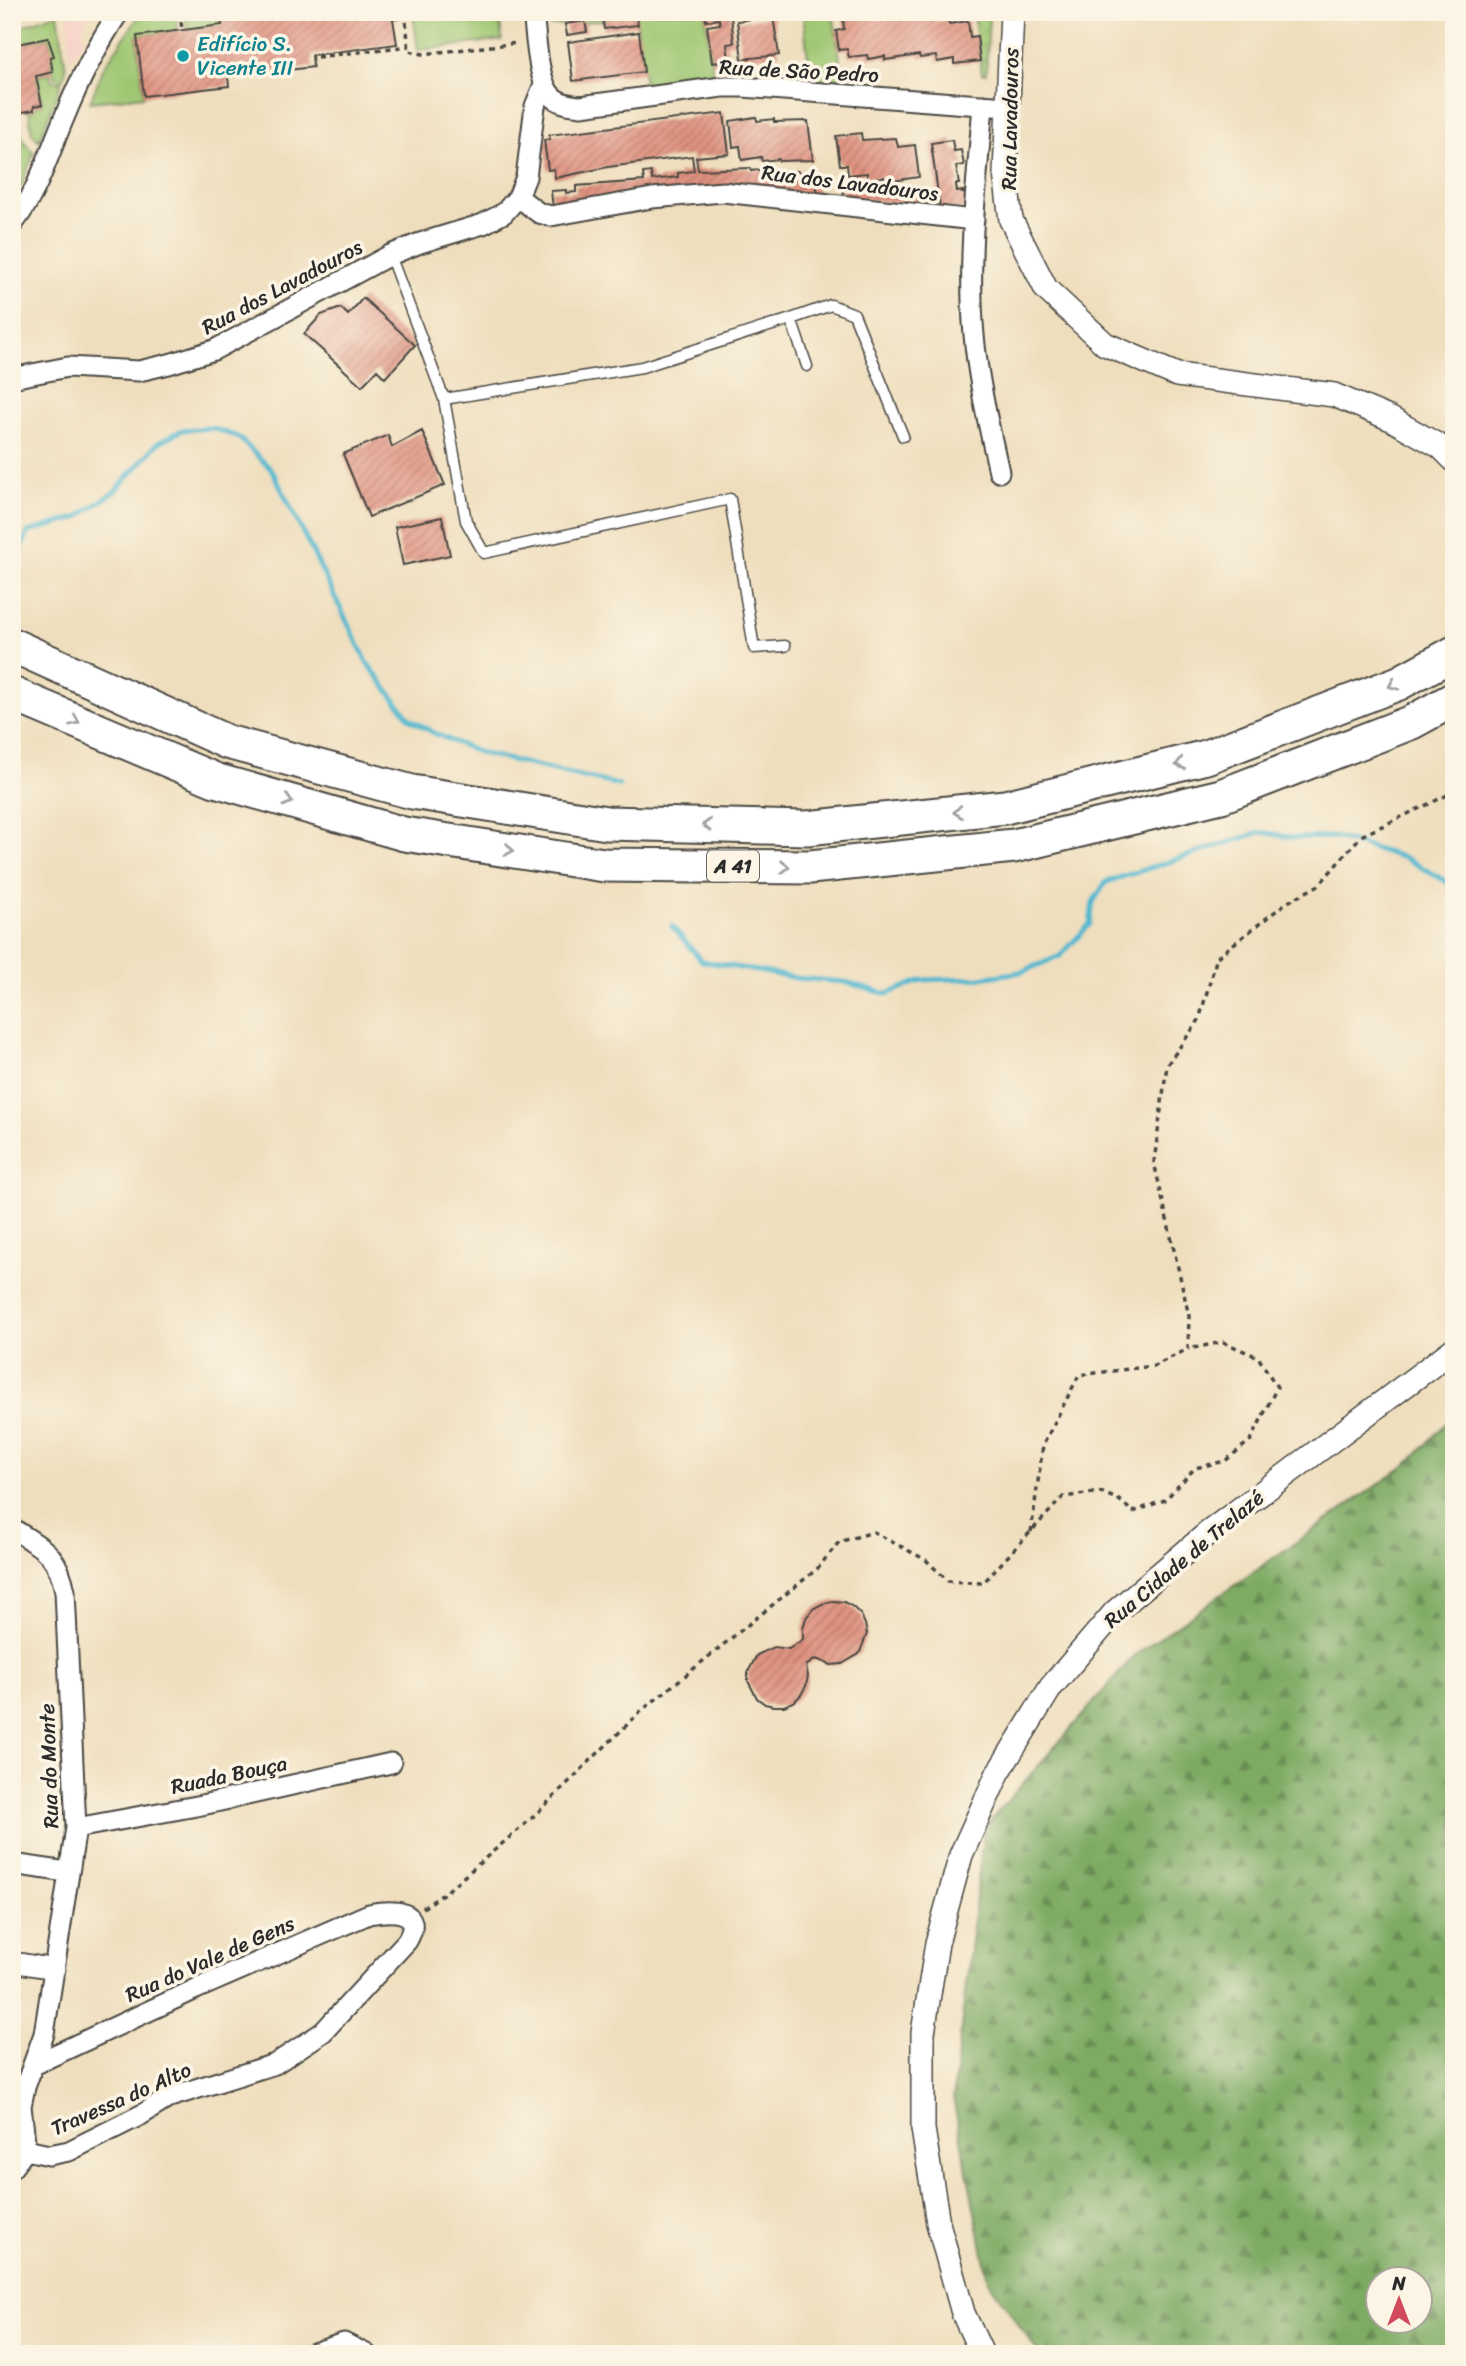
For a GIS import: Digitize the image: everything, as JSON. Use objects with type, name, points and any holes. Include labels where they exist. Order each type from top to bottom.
[{"type":"highway","name":"A 41","points":[[17,648],[227,743],[412,792],[607,823],[807,828],[1004,807],[1206,757],[1399,682],[1454,653]]},
{"type":"highway","name":"A 41","points":[[12,694],[215,780],[404,834],[604,865],[810,867],[1014,846],[1221,796],[1412,722],[1454,699]]},
{"type":"street","points":[[12,225],[37,188],[65,115],[90,61],[119,12]]},
{"type":"street","points":[[519,197],[526,177],[535,106],[544,83],[533,12]]},
{"type":"street","name":"Rua Lavadouros","points":[[1012,12],[1005,173],[1013,224],[1046,289],[1105,344],[1177,375],[1334,395],[1391,419],[1441,447],[1454,460]]},
{"type":"street","name":"Rua de São Pedro","points":[[544,83],[552,96],[565,104],[581,106],[722,87],[1007,107]]},
{"type":"street","points":[[983,105],[974,220],[972,291],[979,383],[999,472]]},
{"type":"street","name":"Rua dos Lavadouros","points":[[12,378],[68,367],[139,371],[203,354],[390,256],[420,243],[483,224],[504,213],[519,197],[539,213],[551,216],[659,197],[723,192],[974,220]]},
{"type":"street","name":"Rua Cidade de Trelazé","points":[[982,2354],[963,2313],[938,2223],[923,2129],[923,2033],[937,1943],[961,1855],[998,1773],[1051,1687],[1115,1612],[1208,1533],[1454,1349]]},
{"type":"street","name":"Rua do Monte","points":[[12,1528],[52,1555],[61,1571],[76,1828],[67,1872],[44,2034],[21,2106],[26,2150]]},
{"type":"street","name":"Ruada Bouça","points":[[76,1828],[202,1805],[391,1763]]},
{"type":"street","points":[[12,1864],[67,1872]]},
{"type":"street","name":"Rua do Vale de Gens","points":[[33,2065],[196,1989],[369,1914],[400,1911],[409,1916]]},
{"type":"street","name":"Travessa do Alto","points":[[26,2150],[49,2155],[69,2151],[141,2115],[170,2097],[275,2064],[323,2032],[397,1951],[411,1933],[413,1924],[409,1916]]},
{"type":"street","points":[[12,1962],[55,1969]]},
{"type":"street","points":[[12,2168],[26,2150]]},
{"type":"street","points":[[311,2354],[344,2343],[366,2354]]},
{"type":"lane","points":[[390,256],[444,399],[466,521],[484,553],[730,499],[754,648],[785,646]]},
{"type":"lane","points":[[444,399],[642,368],[831,305],[854,314],[903,436]]},
{"type":"lane","points":[[791,319],[807,366]]},
{"type":"path","points":[[180,12],[182,30]]},
{"type":"path","points":[[405,12],[410,51],[423,54],[537,41]]},
{"type":"path","points":[[317,57],[409,46]]},
{"type":"path","points":[[1188,1349],[1189,1316],[1154,1162],[1167,1065],[1199,1020],[1217,957],[1286,903],[1319,885],[1361,836],[1454,792]]},
{"type":"path","points":[[409,1916],[446,1892],[533,1817],[640,1712],[817,1569],[839,1542],[874,1532],[926,1560],[948,1581],[983,1583],[1063,1497],[1101,1492],[1119,1500],[1133,1512],[1165,1500],[1195,1468],[1225,1461],[1251,1440],[1278,1387],[1258,1357],[1223,1342],[1188,1349],[1154,1366],[1079,1375],[1043,1445],[1030,1532]]},
{"type":"shaded area","points":[[68,12],[89,12],[83,23],[84,39],[70,60]]},
{"type":"green space","points":[[142,12],[176,12],[178,31],[137,36],[144,96],[90,102],[104,67]]},
{"type":"green space","points":[[185,12],[254,12],[221,16],[222,25],[187,30]]},
{"type":"green space","points":[[413,12],[499,12],[502,40],[418,50]]},
{"type":"green space","points":[[547,12],[705,12],[713,75],[645,85],[636,16],[549,26]]},
{"type":"green space","points":[[803,12],[833,12],[843,80],[810,78]]},
{"type":"green space","points":[[973,12],[986,12],[989,16],[986,74],[982,74]]},
{"type":"green space","points":[[58,13],[66,70],[62,81],[54,76],[50,57],[54,56],[48,38],[12,45],[12,30]]},
{"type":"green space","points":[[50,73],[51,79],[61,84],[39,141],[32,133],[29,111],[42,104],[36,76]]},
{"type":"green space","points":[[17,113],[23,140],[34,152],[21,187],[12,157],[12,114]]},
{"type":"green space","points":[[1454,1415],[1454,2354],[1039,2354],[988,2280],[953,2098],[984,1828],[1135,1655],[1406,1465]]},
{"type":"building","points":[[254,12],[397,12],[398,19],[393,19],[397,44],[312,55],[313,67],[228,77],[229,86],[144,96],[137,36],[222,25],[221,16]]},
{"type":"building","points":[[705,12],[739,12],[739,15],[731,16],[734,43],[727,44],[729,61],[712,63],[707,26],[720,24],[719,19],[706,21]]},
{"type":"building","points":[[636,15],[638,25],[604,29],[603,19]]},
{"type":"building","points":[[856,15],[856,18],[879,16],[879,19],[931,16],[931,22],[948,19],[949,24],[968,21],[970,37],[977,36],[980,61],[954,64],[954,59],[937,62],[936,56],[920,58],[919,55],[885,60],[885,56],[868,59],[867,55],[849,57],[847,49],[839,50],[836,31],[844,29],[843,17]]},
{"type":"building","points":[[773,16],[779,55],[742,59],[737,21]]},
{"type":"building","points":[[585,21],[587,32],[567,35],[565,24]]},
{"type":"building","points":[[639,32],[644,72],[573,81],[568,42]]},
{"type":"building","points":[[48,38],[54,56],[50,57],[53,72],[36,76],[42,105],[34,106],[34,110],[12,114],[12,45]]},
{"type":"building","points":[[724,113],[729,154],[696,157],[698,170],[750,168],[751,171],[763,169],[763,173],[814,172],[818,194],[553,208],[551,191],[576,192],[576,186],[644,181],[643,173],[651,172],[652,180],[678,177],[678,173],[694,171],[692,156],[608,167],[555,178],[554,169],[548,170],[544,140],[550,139],[549,135]]},
{"type":"building","points":[[756,117],[757,121],[808,121],[813,160],[762,161],[761,157],[742,160],[740,146],[733,147],[730,121]]},
{"type":"building","points":[[861,133],[862,140],[896,138],[898,147],[915,145],[919,177],[885,182],[884,177],[867,179],[867,173],[848,175],[847,165],[840,165],[836,136]]},
{"type":"building","points":[[952,140],[954,151],[961,150],[964,165],[956,166],[959,184],[956,184],[957,192],[970,194],[969,210],[940,208],[931,143]]},
{"type":"building","points":[[856,178],[856,181],[868,180],[868,185],[879,183],[880,191],[903,186],[903,189],[920,187],[923,206],[844,197],[842,180]]},
{"type":"building","points":[[363,298],[415,345],[385,378],[377,370],[362,386],[304,334],[321,315],[341,308],[348,315]]},
{"type":"building","points":[[422,431],[445,485],[369,517],[343,454],[388,435],[392,447]]},
{"type":"building","points":[[442,517],[450,555],[403,565],[395,527]]},
{"type":"building","points":[[833,1601],[844,1602],[861,1615],[867,1634],[859,1654],[842,1664],[831,1665],[816,1659],[806,1666],[806,1686],[794,1702],[784,1706],[765,1704],[757,1698],[748,1681],[748,1672],[757,1655],[774,1647],[789,1649],[803,1639],[806,1618],[813,1609]]},
{"type":"waterway","points":[[12,563],[16,561],[28,532],[77,518],[114,492],[158,443],[182,430],[212,428],[238,437],[272,470],[368,664],[410,719],[436,734],[480,753],[619,785]]},
{"type":"waterway","points":[[672,926],[702,961],[796,978],[845,982],[887,994],[922,980],[980,978],[1021,972],[1060,956],[1090,924],[1093,902],[1106,882],[1261,832],[1295,838],[1334,837],[1405,858],[1454,886]]},
{"type":"place","name":"Edifício S. Vicente III","points":[[183,56]]}]
